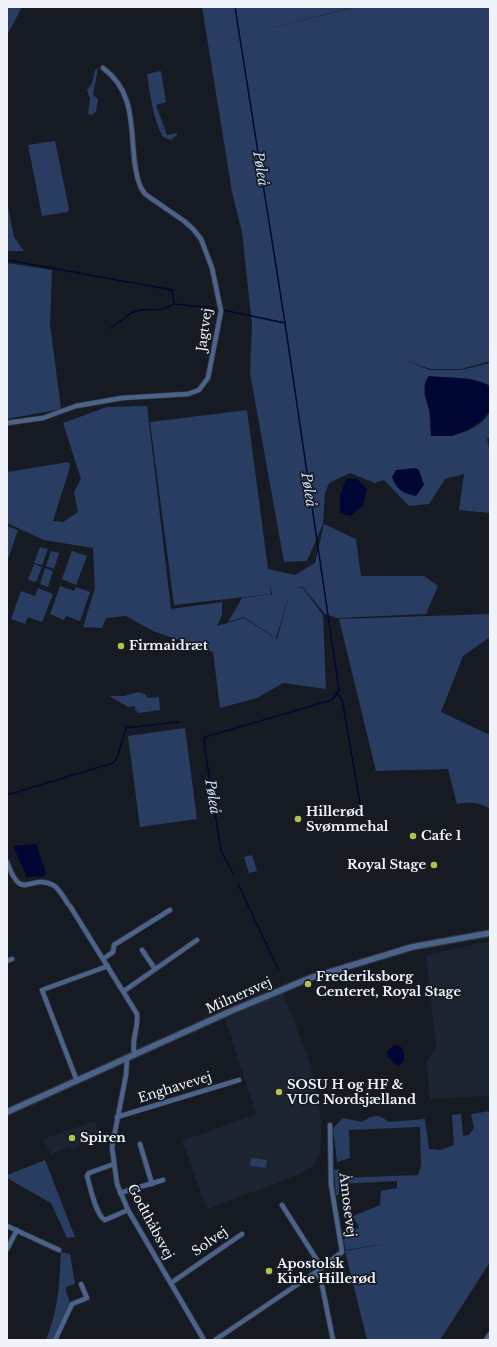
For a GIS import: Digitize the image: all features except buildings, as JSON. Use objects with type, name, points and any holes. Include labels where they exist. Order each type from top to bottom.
[{"type":"street","name":"Jagtvej","points":[[7,423],[43,418],[76,406],[122,398],[188,394],[199,390],[208,378],[220,311],[212,268],[201,239],[193,229],[145,194],[140,188],[134,158],[132,117],[122,88],[112,75],[103,68]]},
{"type":"street","points":[[7,862],[13,878],[17,883],[22,885],[52,884],[56,887],[69,905],[137,1014],[138,1021],[133,1046],[135,1055]]},
{"type":"street","points":[[103,959],[113,952],[114,945],[170,910]]},
{"type":"street","name":"Milnersvej","points":[[7,1112],[229,1012],[310,978],[372,957],[412,947],[490,933]]},
{"type":"street","points":[[124,991],[197,940]]},
{"type":"street","points":[[142,950],[155,969]]},
{"type":"street","points":[[7,961],[12,959]]},
{"type":"street","points":[[77,1081],[42,990],[108,966]]},
{"type":"street","name":"Godthåbsvej","points":[[127,1058],[126,1075],[112,1147],[120,1193],[128,1210],[204,1340]]},
{"type":"street","name":"Enghavevej","points":[[117,1118],[239,1080]]},
{"type":"street","name":"Åmosevej","points":[[215,1340],[322,1268],[342,1252],[331,1184],[330,1126]]},
{"type":"street","points":[[140,1144],[152,1184]]},
{"type":"street","points":[[114,1164],[89,1173],[87,1176],[97,1210],[105,1220],[128,1210]]},
{"type":"street","points":[[120,1193],[163,1180]]},
{"type":"street","points":[[282,1205],[322,1268]]},
{"type":"street","points":[[7,1226],[59,1250]]},
{"type":"street","points":[[7,1249],[17,1230]]},
{"type":"street","name":"Solvej","points":[[171,1283],[242,1234]]},
{"type":"street","points":[[316,1272],[321,1280],[333,1340]]},
{"type":"street","points":[[55,1340],[72,1304],[87,1298],[81,1284]]},
{"type":"street","points":[[486,1340],[490,1334]]},
{"type":"shaded area","points":[[7,7],[22,7],[7,35]]},
{"type":"shaded area","points":[[202,7],[353,7],[240,36],[355,7],[490,7],[490,361],[461,369],[430,369],[399,358],[430,370],[461,370],[490,363],[490,387],[487,384],[424,393],[429,411],[431,436],[456,434],[472,429],[479,425],[490,412],[490,436],[487,439],[490,451],[490,513],[459,510],[464,474],[445,479],[429,504],[409,506],[384,480],[375,483],[350,473],[329,483],[325,493],[323,524],[307,561],[284,562],[250,373],[252,325],[242,232],[232,192]]},
{"type":"shaded area","points":[[98,69],[93,95],[98,99],[96,112],[92,115],[88,114],[90,99],[87,90],[92,83],[95,70]]},
{"type":"shaded area","points":[[161,71],[166,102],[156,105],[167,135],[177,133],[177,135],[171,140],[163,137],[157,122],[152,106],[147,74]]},
{"type":"shaded area","points":[[55,141],[69,209],[68,212],[42,216],[28,145]]},
{"type":"shaded area","points":[[7,202],[14,237],[24,251],[7,251]]},
{"type":"shaded area","points":[[7,263],[52,270],[50,324],[61,409],[7,419]]},
{"type":"shaded area","points":[[429,376],[470,379],[485,383],[490,387],[490,410],[482,420],[468,430],[452,436],[431,436],[430,410],[425,389],[426,380]]},
{"type":"shaded area","points":[[147,406],[171,609],[222,602],[222,615],[217,626],[244,618],[277,639],[290,592],[276,638],[244,617],[228,622],[242,598],[272,594],[269,579],[271,594],[174,605],[150,422],[247,410],[268,569],[295,575],[315,563],[324,524],[356,539],[361,576],[424,576],[438,586],[426,614],[337,618],[325,614],[302,586],[296,589],[302,587],[323,615],[326,689],[283,683],[257,698],[220,708],[213,652],[153,631],[126,616],[106,618],[102,628],[83,627],[95,588],[93,548],[44,540],[7,523],[7,472],[69,462],[70,467],[53,521],[63,522],[78,512],[74,492],[81,479],[63,423],[107,407]]},
{"type":"shaded area","points":[[415,468],[419,470],[424,485],[416,496],[407,494],[398,488],[392,477],[396,470]]},
{"type":"shaded area","points":[[356,478],[367,489],[363,506],[350,516],[340,513],[340,496],[346,479]]},
{"type":"shaded area","points":[[7,526],[18,530],[8,559],[7,559]]},
{"type":"shaded area","points":[[40,547],[48,549],[42,565],[34,563]]},
{"type":"shaded area","points":[[51,551],[59,553],[54,569],[46,566]]},
{"type":"shaded area","points":[[72,551],[87,556],[76,585],[62,579]]},
{"type":"shaded area","points":[[34,564],[42,567],[36,582],[28,580]]},
{"type":"shaded area","points":[[45,568],[53,571],[48,587],[40,584]]},
{"type":"shaded area","points":[[60,586],[74,591],[76,587],[90,592],[80,621],[66,616],[64,620],[50,614]]},
{"type":"shaded area","points":[[38,588],[53,594],[42,622],[28,617],[25,624],[11,619],[21,591],[35,596]]},
{"type":"shaded area","points":[[490,614],[490,637],[463,656],[441,712],[490,735],[490,809],[474,803],[457,804],[448,769],[376,771],[339,619]]},
{"type":"shaded area","points":[[138,692],[145,694],[148,698],[159,697],[160,710],[139,713],[135,710],[135,706],[128,707],[109,696],[124,696]]},
{"type":"shaded area","points":[[185,728],[197,819],[140,827],[128,736]]},
{"type":"shaded area","points":[[36,844],[46,873],[44,876],[27,877],[13,846]]},
{"type":"shaded area","points":[[252,855],[257,871],[249,873],[244,857]]},
{"type":"shaded area","points":[[490,941],[490,1096],[430,1099],[426,1062],[436,1047],[426,955]]},
{"type":"shaded area","points":[[283,993],[311,1066],[321,1119],[321,1143],[319,1156],[310,1168],[295,1176],[207,1209],[182,1141],[256,1114],[225,1019]]},
{"type":"shaded area","points":[[395,1045],[400,1046],[404,1051],[404,1061],[400,1065],[395,1064],[388,1057],[387,1051]]},
{"type":"shaded area","points":[[490,1111],[490,1262],[440,1340],[367,1340],[345,1251],[389,1243],[346,1250],[343,1240],[359,1227],[353,1216],[380,1205],[381,1191],[397,1188],[397,1181],[339,1184],[339,1194],[336,1196],[334,1170],[339,1169],[340,1178],[418,1175],[421,1165],[420,1127],[349,1130],[350,1158],[337,1162],[333,1128],[343,1118],[362,1122],[375,1116],[382,1117],[388,1122],[425,1119],[429,1149],[441,1150],[454,1145],[452,1115],[461,1114],[463,1136],[469,1135],[474,1128],[471,1114]]},
{"type":"shaded area","name":"Spiren","points":[[95,1121],[100,1137],[70,1150],[69,1147],[51,1154],[43,1139]]},
{"type":"shaded area","points":[[251,1158],[267,1160],[266,1168],[250,1166]]},
{"type":"shaded area","points":[[45,1160],[75,1237],[67,1238],[51,1203],[7,1178],[7,1175]]},
{"type":"shaded area","points":[[61,1252],[70,1254],[75,1284],[66,1287],[66,1292],[70,1302],[53,1340],[46,1340],[56,1307]]},
{"type":"waterway","name":"Pøleå","points":[[233,873],[221,851],[204,743],[205,737],[332,700],[339,690],[285,323],[235,7]]},
{"type":"waterway","points":[[7,260],[172,290],[174,304],[214,308]]},
{"type":"waterway","points":[[111,328],[131,313],[141,310],[163,309],[174,304]]},
{"type":"waterway","points":[[223,310],[285,323]]},
{"type":"waterway","points":[[336,693],[342,699],[360,803]]},
{"type":"waterway","points":[[7,795],[113,763],[117,758],[126,728],[178,722]]},
{"type":"waterway","name":"Pøleå","points":[[238,884],[278,969]]},
{"type":"place","name":"Firmaidræt","points":[[121,646]]},
{"type":"place","name":"Hillerød Svømmehal","points":[[298,819]]},
{"type":"place","name":"Cafe 1","points":[[413,836]]},
{"type":"place","name":"Royal Stage","points":[[434,865]]},
{"type":"place","name":"Frederiksborg Centeret, Royal Stage","points":[[308,984]]},
{"type":"place","name":"SOSU H og HF & VUC Nordsjælland","points":[[279,1092]]},
{"type":"place","name":"Spiren","points":[[72,1138]]},
{"type":"place","name":"Apostolsk Kirke Hillerød","points":[[269,1271]]}]
